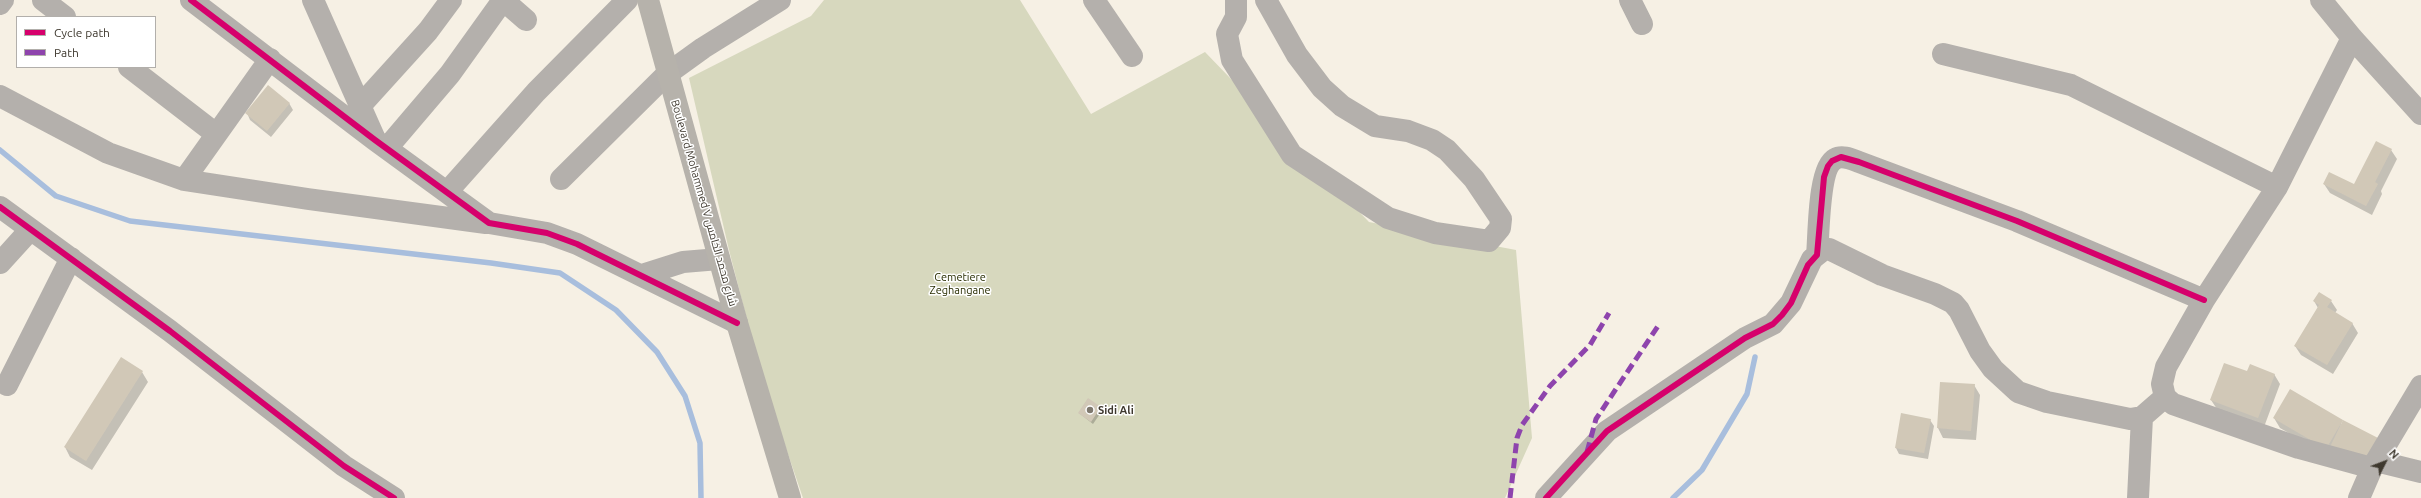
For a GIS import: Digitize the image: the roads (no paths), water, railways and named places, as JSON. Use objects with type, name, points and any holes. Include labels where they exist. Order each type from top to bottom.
[{"type":"main road","name":"Boulevard Mohammed V شارع محمد الخامس","points":[[648,0],[667,74],[692,158],[719,259],[790,498]]},
{"type":"street","points":[[0,4],[3,0]]},
{"type":"street","points":[[43,0],[64,16]]},
{"type":"street","points":[[191,0],[381,144],[489,223]]},
{"type":"street","points":[[360,106],[428,31],[451,0]]},
{"type":"street","points":[[381,144],[450,74],[503,0],[526,20]]},
{"type":"street","points":[[447,192],[536,92],[627,0]]},
{"type":"street","points":[[561,179],[667,74],[703,48],[780,0]]},
{"type":"street","points":[[1094,0],[1132,56]]},
{"type":"street","points":[[1236,0],[1236,17],[1227,34],[1232,60],[1292,156],[1388,218],[1435,233],[1489,241],[1500,228],[1500,219],[1474,179],[1447,150],[1432,140],[1408,131],[1375,126],[1329,95],[1297,55],[1266,0]]},
{"type":"street","points":[[1630,0],[1642,24]]},
{"type":"street","points":[[2321,0],[2352,38],[2421,114]]},
{"type":"street","points":[[320,3],[360,106],[381,144]]},
{"type":"street","points":[[2352,38],[2277,187],[2204,300],[2166,367],[2162,384],[2165,397],[2173,404],[2299,448],[2374,465],[2421,472]]},
{"type":"street","points":[[1943,54],[2071,85],[2277,187]]},
{"type":"street","points":[[184,180],[270,59]]},
{"type":"street","points":[[131,68],[216,134]]},
{"type":"street","points":[[0,96],[108,153],[184,180],[308,200],[489,223],[534,231],[563,239],[592,250],[691,302],[738,323]]},
{"type":"street","points":[[1818,254],[1824,177],[1832,161],[1838,158],[1845,158],[2017,221],[2204,300]]},
{"type":"street","points":[[0,207],[71,258],[344,466],[394,498]]},
{"type":"street","points":[[0,263],[30,230]]},
{"type":"street","points":[[1546,498],[1607,431],[1745,338],[1773,324],[1791,303],[1808,265],[1818,254],[1829,249],[1882,275],[1935,294],[1953,303],[1959,310],[1980,351],[1993,369],[2018,392],[2047,402],[2130,419],[2142,417],[2165,397]]},
{"type":"street","points":[[2,386],[71,258]]},
{"type":"street","points":[[642,275],[683,262],[719,259]]},
{"type":"street","points":[[2359,498],[2374,465],[2421,386]]},
{"type":"street","points":[[2138,498],[2142,417]]},
{"type":"waterway","points":[[0,150],[56,196],[130,221],[491,263],[560,273],[616,310],[657,352],[685,396],[700,443],[701,498]]},
{"type":"waterway","points":[[1673,498],[1702,470],[1747,394],[1755,357]]},
{"type":"place","name":"Sidi Ali","points":[[1090,410]]},
{"type":"park label","name":"Cemetiere Zeghangane","points":[[960,283]]}]
